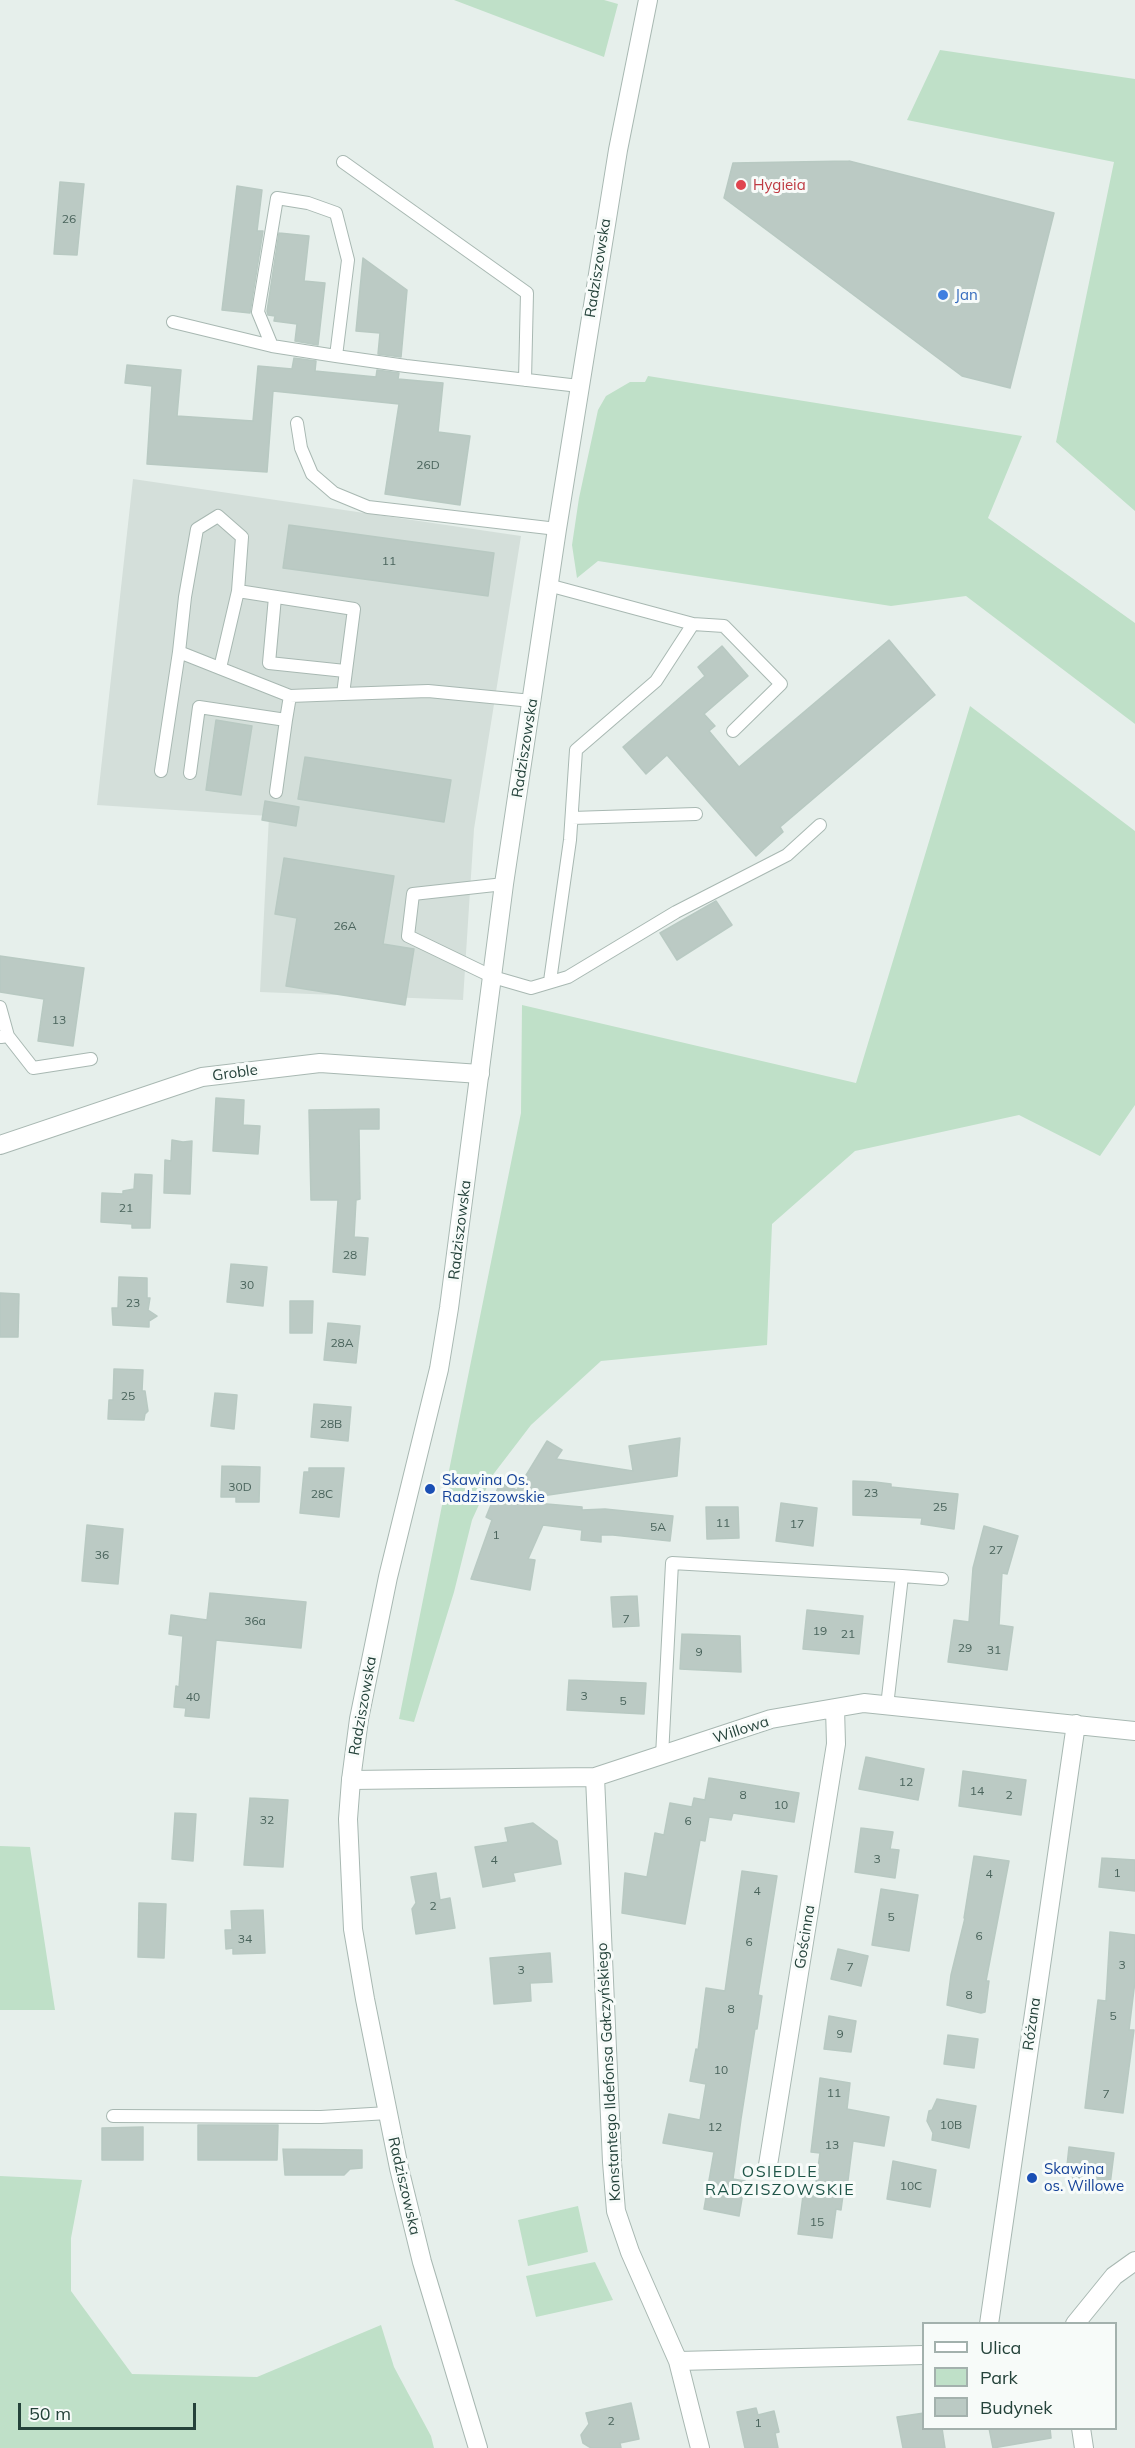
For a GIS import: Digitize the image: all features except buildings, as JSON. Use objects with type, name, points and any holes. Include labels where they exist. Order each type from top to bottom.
[{"type":"street","name":"Radziszowska","points":[[478,2448],[422,2262],[399,2168],[353,1929],[348,1830],[351,1780],[359,1719],[388,1577],[439,1369],[449,1308],[504,884],[548,585],[618,150],[648,0]]},
{"type":"street","name":"Groble","points":[[0,1145],[202,1077],[320,1063],[480,1074]]},
{"type":"street","name":"Willowa","points":[[351,1780],[595,1777],[771,1719],[864,1704],[1135,1731]]},
{"type":"street","name":"Gościnna","points":[[768,2165],[836,1744],[835,1708]]},
{"type":"street","name":"Różana","points":[[989,2322],[1076,1724]]},
{"type":"street","name":"Konstantego Ildefonsa Gałczyńskiego","points":[[595,1777],[616,2211],[630,2252],[678,2361],[700,2448]]},
{"type":"street","points":[[1077,2322],[1114,2276],[1135,2261]]},
{"type":"street","points":[[678,2361],[922,2355]]},
{"type":"lane","points":[[343,162],[526,293],[525,380]]},
{"type":"lane","points":[[272,346],[258,312],[277,198],[308,203],[336,213],[348,260],[336,356]]},
{"type":"lane","points":[[173,322],[272,346],[579,386]]},
{"type":"lane","points":[[297,423],[301,448],[312,474],[334,493],[368,507],[557,529]]},
{"type":"lane","points":[[161,771],[185,597],[197,529],[218,516],[242,537],[238,591],[220,668]]},
{"type":"lane","points":[[548,585],[693,624],[724,626],[781,684],[733,731]]},
{"type":"lane","points":[[238,591],[354,609],[342,694]]},
{"type":"lane","points":[[275,597],[269,663],[345,671]]},
{"type":"lane","points":[[550,981],[572,818],[576,750],[656,681],[693,624]]},
{"type":"lane","points":[[179,652],[290,696],[428,691],[532,701]]},
{"type":"lane","points":[[276,792],[290,696]]},
{"type":"lane","points":[[190,773],[199,707],[286,720]]},
{"type":"lane","points":[[572,818],[696,813]]},
{"type":"lane","points":[[504,884],[413,894],[408,936],[493,977],[531,988],[568,977],[676,912],[787,855],[820,825]]},
{"type":"lane","points":[[0,1007],[4,1037],[33,1068],[91,1059]]},
{"type":"lane","points":[[662,1756],[672,1563],[942,1579]]},
{"type":"lane","points":[[887,1706],[902,1576]]},
{"type":"lane","points":[[113,2116],[321,2117],[388,2113]]},
{"type":"shaded area","points":[[133,479],[521,536],[474,829],[463,1000],[260,992],[269,816],[97,805]]},
{"type":"green space","points":[[454,0],[604,0],[618,4],[604,57]]},
{"type":"green space","points":[[940,50],[1135,79],[1135,511],[1056,442],[1114,162],[907,120]]},
{"type":"green space","points":[[648,376],[1022,436],[988,518],[1135,623],[1135,724],[966,596],[891,606],[598,561],[577,578],[572,545],[579,498],[598,410],[606,396],[630,382],[645,382]]},
{"type":"green space","points":[[970,706],[1135,831],[1135,1105],[1100,1156],[1019,1115],[855,1151],[772,1224],[767,1345],[601,1361],[531,1425],[492,1476],[472,1520],[454,1592],[414,1722],[399,1719],[521,1113],[522,1005],[856,1083]]},
{"type":"green space","points":[[0,1846],[30,1847],[55,2010],[0,2010]]},
{"type":"green space","points":[[0,2176],[82,2180],[71,2238],[71,2291],[132,2374],[257,2377],[381,2325],[394,2367],[431,2436],[434,2448],[0,2448]]},
{"type":"green space","points":[[578,2206],[588,2252],[528,2266],[518,2220]]},
{"type":"green space","points":[[595,2262],[613,2300],[536,2317],[526,2276]]},
{"type":"place","name":"Hygieia","points":[[741,185]]},
{"type":"place","name":"Jan","points":[[943,295]]},
{"type":"place","name":"Skawina Os. Radziszowskie","points":[[430,1489]]},
{"type":"place","name":"Skawina os. Willowe","points":[[1032,2178]]},
{"type":"district","name":"OSIEDLE RADZISZOWSKIE","points":[[780,2181]]}]
